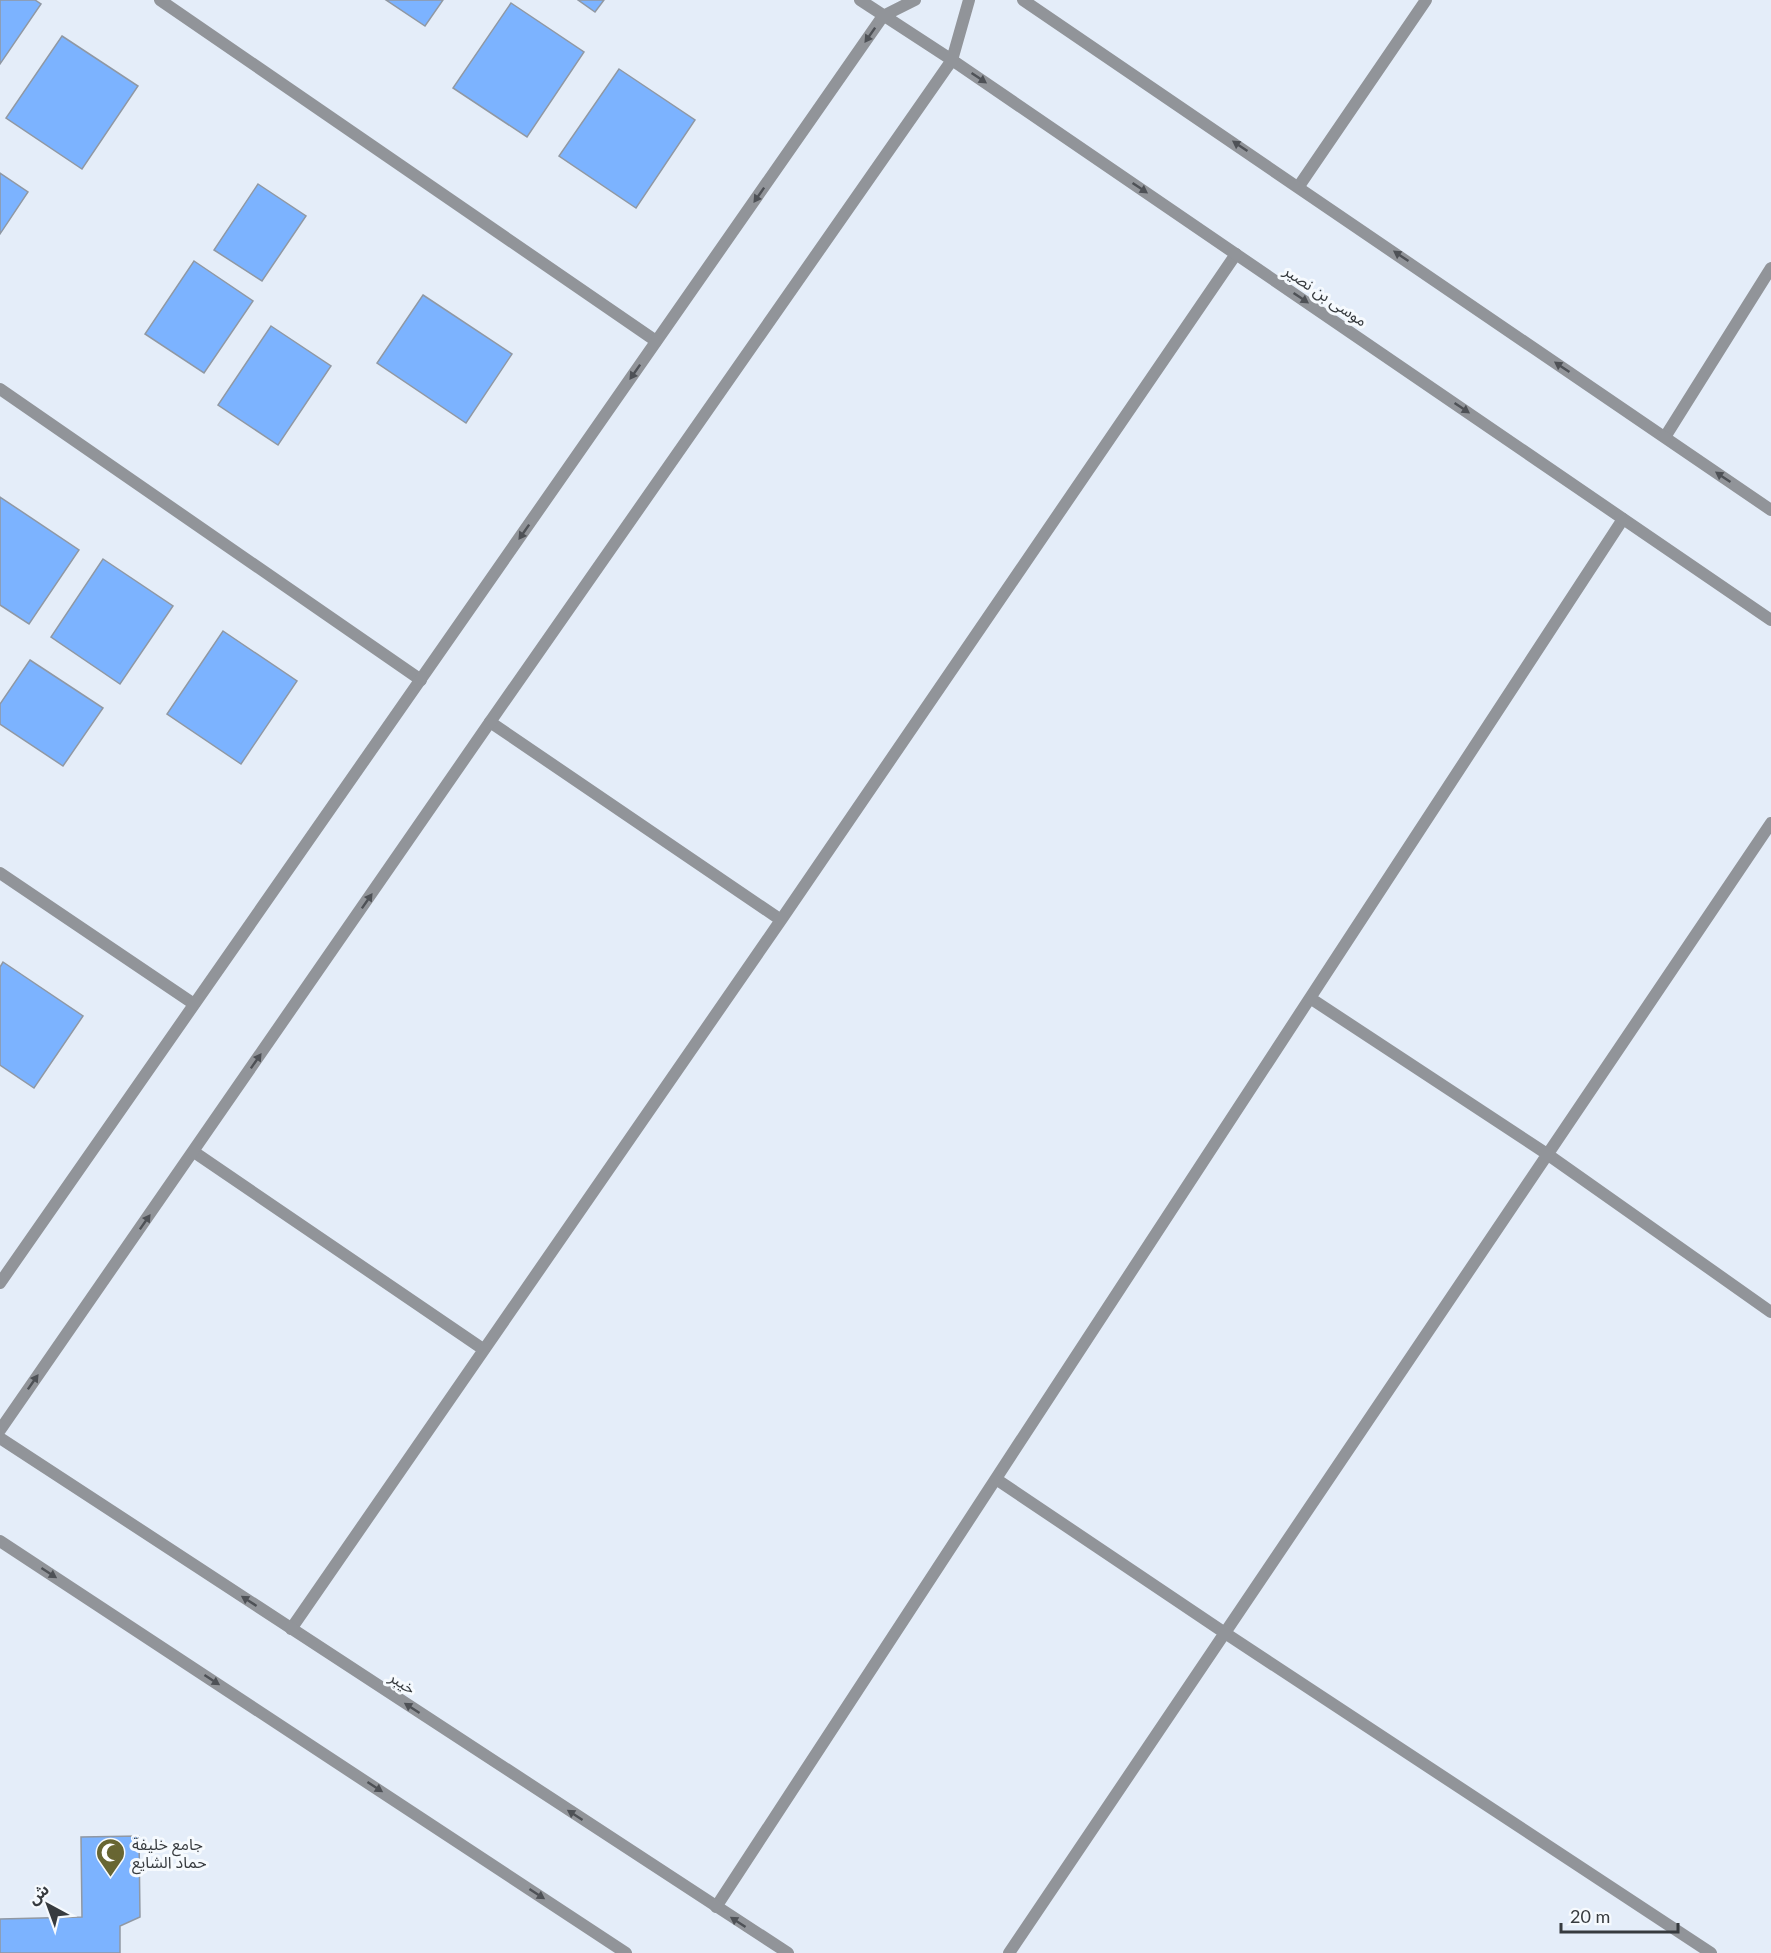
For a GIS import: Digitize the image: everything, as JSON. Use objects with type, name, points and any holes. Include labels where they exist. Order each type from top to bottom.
[{"type":"street","points":[[160,0],[656,341]]},
{"type":"street","name":"موسى بن نصير","points":[[860,0],[952,60],[1771,620]]},
{"type":"street","points":[[0,1283],[883,16],[915,0]]},
{"type":"street","points":[[0,1430],[952,60],[969,0]]},
{"type":"street","points":[[1023,0],[1299,186],[1771,510]]},
{"type":"street","points":[[1299,186],[1426,0]]},
{"type":"street","points":[[291,1629],[781,920],[1236,254]]},
{"type":"street","points":[[1665,437],[1771,268]]},
{"type":"street","points":[[0,389],[421,680]]},
{"type":"street","points":[[716,1907],[1623,519]]},
{"type":"street","points":[[490,722],[781,920]]},
{"type":"street","points":[[1009,1953],[1771,823]]},
{"type":"street","points":[[0,873],[195,1004]]},
{"type":"street","points":[[1310,998],[1548,1154],[1771,1312]]},
{"type":"street","points":[[194,1152],[483,1349]]},
{"type":"street","name":"خيبر","points":[[0,1438],[788,1953]]},
{"type":"street","points":[[996,1479],[1225,1633],[1711,1953]]},
{"type":"street","points":[[0,1540],[626,1953]]},
{"type":"building","points":[[0,0],[35,0],[41,4],[0,64]]},
{"type":"building","points":[[386,0],[443,0],[425,26]]},
{"type":"building","points":[[578,0],[604,0],[595,12]]},
{"type":"building","points":[[511,3],[584,52],[527,137],[453,88]]},
{"type":"building","points":[[62,36],[138,86],[82,169],[6,118]]},
{"type":"building","points":[[619,69],[695,120],[636,208],[559,156]]},
{"type":"building","points":[[0,173],[28,192],[0,234]]},
{"type":"building","points":[[258,184],[306,216],[262,281],[214,250]]},
{"type":"building","points":[[194,261],[253,301],[204,373],[145,334]]},
{"type":"building","points":[[423,295],[512,354],[466,423],[377,363]]},
{"type":"building","points":[[271,326],[331,366],[278,445],[218,405]]},
{"type":"building","points":[[0,497],[79,550],[29,624],[0,605]]},
{"type":"building","points":[[103,559],[173,606],[120,684],[51,637]]},
{"type":"building","points":[[223,631],[297,681],[241,764],[167,714]]},
{"type":"building","points":[[30,660],[103,708],[63,766],[0,724],[0,704]]},
{"type":"building","points":[[3,962],[83,1016],[34,1088],[0,1065],[0,967]]},
{"type":"building","name":"جامع خليفة حماد الشايع","points":[[139,1836],[140,1917],[120,1926],[120,1953],[0,1953],[0,1919],[82,1917],[81,1837]]},
{"type":"place","name":"جامع خليفة حماد الشايع","points":[[111,1878]]}]
